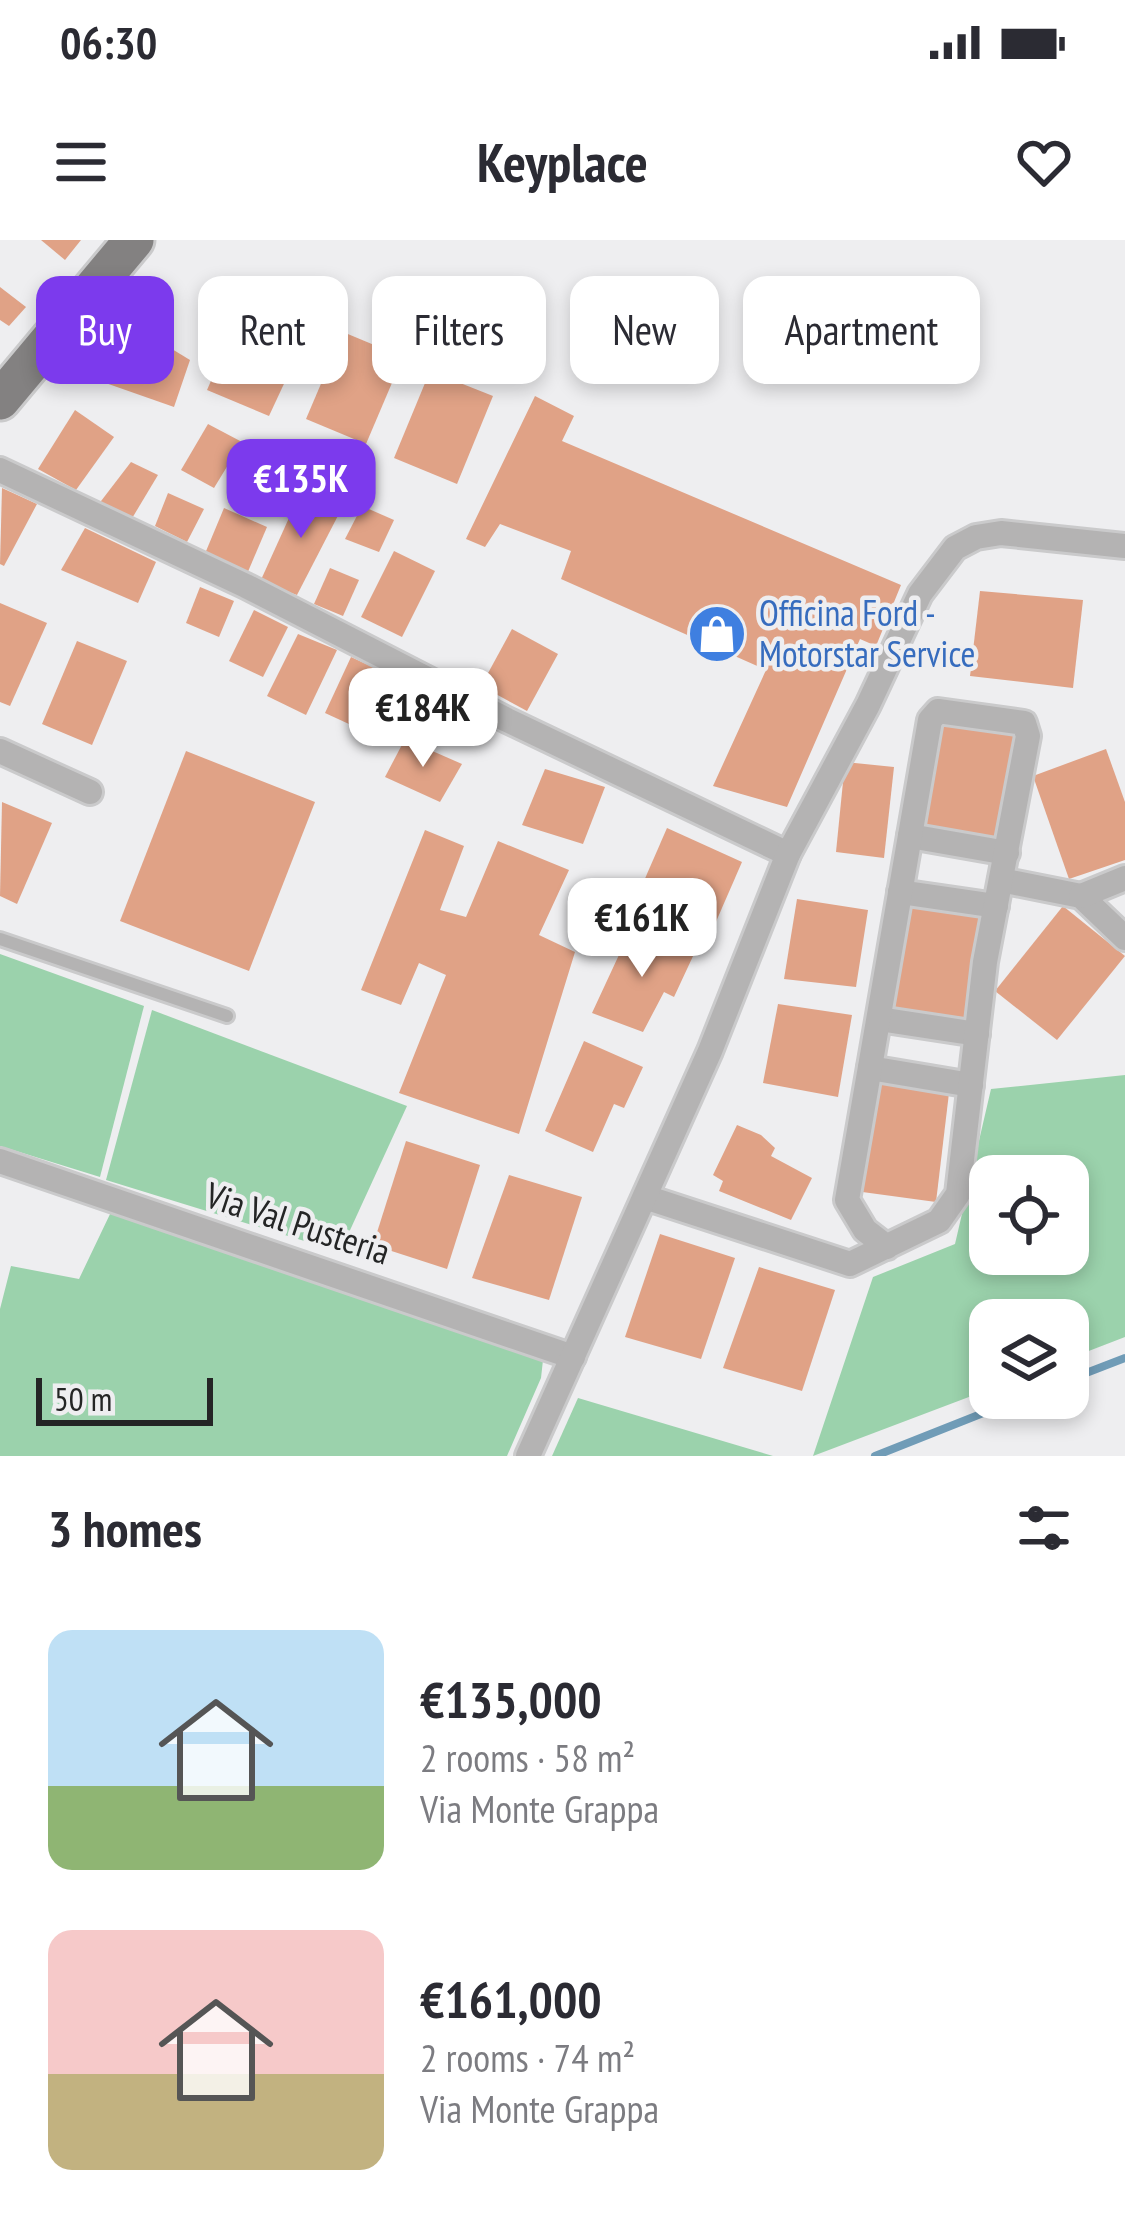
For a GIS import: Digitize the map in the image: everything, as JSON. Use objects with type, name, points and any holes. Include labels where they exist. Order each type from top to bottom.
[{"type":"main road","points":[[0,400],[134,240]]},
{"type":"street","points":[[0,470],[788,854]]},
{"type":"street","points":[[528,1456],[710,1051],[788,854],[868,706],[920,594],[955,548],[976,537],[1001,533],[1125,546]]},
{"type":"street","points":[[645,1197],[850,1264],[887,1247],[940,1221],[958,1193],[996,906],[1028,736],[1024,723],[938,711],[930,720],[848,1200],[865,1230],[887,1247]]},
{"type":"street","points":[[0,751],[90,792]]},
{"type":"street","points":[[910,836],[1006,853]]},
{"type":"street","points":[[1081,896],[1125,878]]},
{"type":"street","points":[[1001,880],[1081,896],[1125,938]]},
{"type":"street","points":[[900,892],[996,906]]},
{"type":"street","points":[[879,1019],[977,1034]]},
{"type":"street","points":[[870,1068],[971,1084]]},
{"type":"street","name":"Via Val Pusteria","points":[[0,1161],[573,1357]]},
{"type":"lane","points":[[0,939],[227,1016]]},
{"type":"green space","points":[[0,954],[144,1006],[100,1177],[0,1146]]},
{"type":"green space","points":[[152,1010],[407,1106],[340,1252],[106,1180]]},
{"type":"green space","points":[[1125,1075],[1125,1337],[1089,1351],[1089,1299],[969,1299],[969,1397],[813,1456],[873,1277],[955,1244],[969,1184],[969,1275],[1089,1275],[1089,1155],[976,1155],[991,1089]]},
{"type":"green space","points":[[111,1212],[543,1360],[541,1378],[507,1456],[0,1456],[0,1309],[11,1266],[79,1279]]},
{"type":"green space","points":[[578,1398],[773,1456],[552,1456]]},
{"type":"building","points":[[41,240],[81,240],[65,260]]},
{"type":"building","points":[[0,287],[26,307],[9,326],[0,320]]},
{"type":"building","points":[[348,334],[372,344],[372,384],[392,384],[366,444],[306,419],[321,384],[348,384]]},
{"type":"building","points":[[174,350],[190,360],[174,407],[108,384],[174,384]]},
{"type":"building","points":[[210,384],[284,384],[269,416],[207,390]]},
{"type":"building","points":[[425,384],[463,384],[493,396],[457,484],[394,458]]},
{"type":"building","points":[[535,396],[574,416],[562,441],[901,585],[876,646],[860,639],[787,807],[713,786],[766,670],[561,579],[571,551],[500,524],[485,547],[466,539]]},
{"type":"building","points":[[75,410],[114,437],[76,490],[38,469]]},
{"type":"building","points":[[208,424],[242,442],[214,488],[181,470]]},
{"type":"building","points":[[131,462],[158,475],[131,520],[98,505]]},
{"type":"building","points":[[303,487],[344,504],[297,595],[260,582]]},
{"type":"building","points":[[2,488],[37,504],[4,566],[0,564]]},
{"type":"building","points":[[168,493],[204,509],[187,542],[155,526]]},
{"type":"building","points":[[362,506],[394,520],[379,552],[345,539]]},
{"type":"building","points":[[224,508],[267,527],[247,574],[204,556]]},
{"type":"building","points":[[85,528],[156,562],[138,603],[61,570]]},
{"type":"building","points":[[394,551],[435,571],[402,637],[361,617]]},
{"type":"building","points":[[330,568],[359,580],[343,616],[314,604]]},
{"type":"building","points":[[200,587],[234,601],[219,637],[186,623]]},
{"type":"building","points":[[980,591],[1083,600],[1073,688],[970,676]]},
{"type":"building","points":[[0,603],[47,623],[10,706],[0,702]]},
{"type":"building","points":[[254,610],[288,627],[263,677],[229,661]]},
{"type":"building","points":[[512,629],[558,654],[527,711],[481,686]]},
{"type":"building","points":[[298,634],[337,650],[306,715],[267,696]]},
{"type":"building","points":[[77,641],[127,661],[92,745],[42,724]]},
{"type":"building","points":[[351,657],[388,674],[362,730],[325,713]]},
{"type":"building","points":[[940,721],[1015,734],[998,840],[919,830]]},
{"type":"building","points":[[405,739],[462,764],[440,802],[385,777]]},
{"type":"building","points":[[1106,749],[1125,802],[1125,860],[1069,879],[1033,776]]},
{"type":"building","points":[[186,751],[315,802],[249,971],[120,921]]},
{"type":"building","points":[[845,762],[894,767],[884,858],[836,852]]},
{"type":"building","points":[[545,769],[605,787],[583,844],[522,825]]},
{"type":"building","points":[[2,802],[52,823],[17,904],[0,896]]},
{"type":"building","points":[[667,828],[742,862],[715,924],[640,890]]},
{"type":"building","points":[[425,830],[464,846],[440,910],[466,917],[498,841],[569,870],[539,935],[575,952],[519,1134],[399,1093],[446,975],[419,963],[401,1005],[361,990]]},
{"type":"building","points":[[797,899],[868,910],[856,987],[784,979]]},
{"type":"building","points":[[906,905],[984,916],[966,1022],[888,1012]]},
{"type":"building","points":[[1063,906],[1125,956],[1057,1040],[995,991]]},
{"type":"building","points":[[631,929],[694,954],[674,997],[664,992],[643,1032],[592,1013]]},
{"type":"building","points":[[778,1004],[852,1015],[838,1097],[763,1083]]},
{"type":"building","points":[[584,1041],[643,1067],[624,1108],[614,1104],[593,1152],[545,1131]]},
{"type":"building","points":[[874,1082],[949,1093],[936,1202],[855,1191]]},
{"type":"building","points":[[737,1125],[761,1135],[775,1148],[771,1156],[812,1178],[791,1220],[719,1191],[723,1181],[713,1175]]},
{"type":"building","points":[[406,1141],[480,1165],[447,1269],[373,1245]]},
{"type":"building","points":[[509,1175],[582,1197],[549,1300],[472,1278]]},
{"type":"building","points":[[660,1234],[735,1258],[701,1359],[625,1337]]},
{"type":"building","points":[[759,1267],[835,1290],[802,1391],[723,1368]]},
{"type":"waterway","points":[[1089,1372],[1125,1358]]},
{"type":"waterway","points":[[875,1456],[969,1419]]},
{"type":"place","name":"Officina Ford - Motorstar Service","points":[[717,634]]}]
